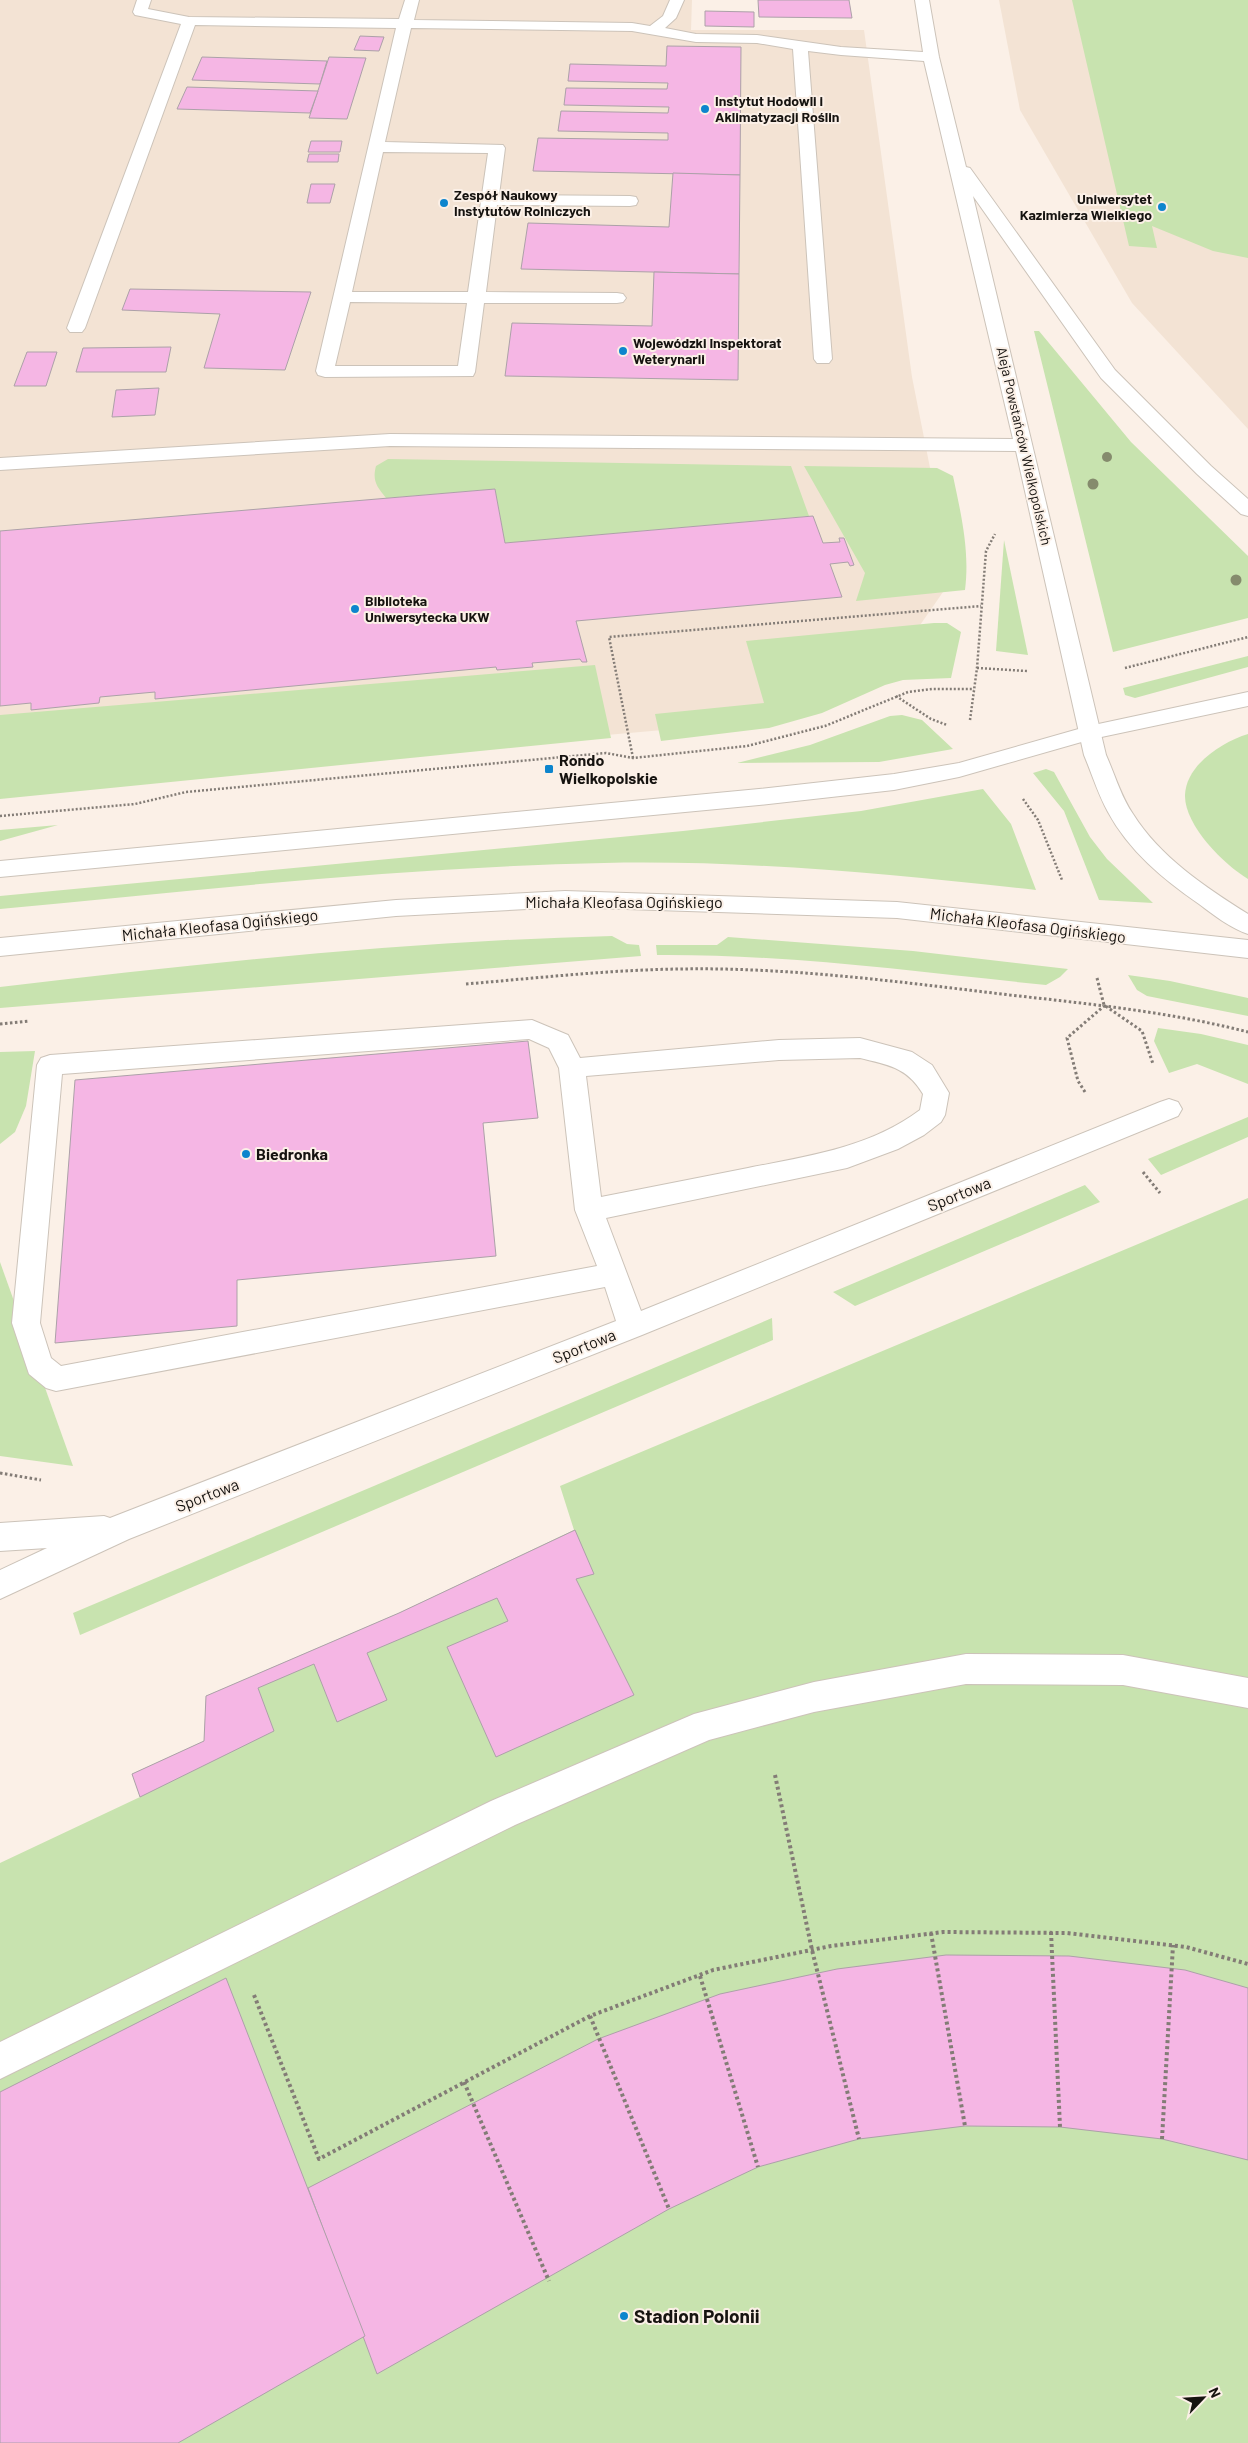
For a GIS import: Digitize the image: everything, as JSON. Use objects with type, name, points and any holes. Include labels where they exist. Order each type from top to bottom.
[{"type":"street","points":[[144,0],[140,12],[189,22],[632,27],[696,38],[757,39],[842,51],[931,56]]},
{"type":"street","points":[[376,147],[497,148],[466,372],[325,371],[343,297],[376,147],[405,23],[412,0]]},
{"type":"street","points":[[653,31],[669,18],[677,0]]},
{"type":"street","name":"Aleja Powstańców Wielkopolskich","points":[[922,0],[931,56],[1077,670],[1089,733]]},
{"type":"street","points":[[76,328],[189,22]]},
{"type":"street","points":[[800,45],[824,359]]},
{"type":"street","name":"Aleja Powstańców Wielkopolskich","points":[[955,159],[1108,374],[1204,470],[1248,510]]},
{"type":"street","points":[[490,200],[630,201]]},
{"type":"street","points":[[343,297],[617,298]]},
{"type":"street","points":[[0,464],[390,440],[1024,445]]},
{"type":"street","points":[[0,869],[759,797],[894,782],[1001,760],[1089,733],[1248,699]]},
{"type":"street","points":[[1089,733],[1109,790],[1124,819],[1150,851],[1166,867],[1248,925]]},
{"type":"street","name":"Michała Kleofasa Ogińskiego","points":[[0,947],[396,908],[565,899],[897,910],[1248,949]]},
{"type":"street","points":[[613,1274],[56,1379],[39,1365],[26,1323],[50,1065],[532,1029],[559,1042],[572,1068],[589,1210],[621,1291],[632,1327]]},
{"type":"street","points":[[572,1068],[779,1050],[860,1048],[902,1059],[923,1072],[936,1093],[932,1114],[915,1128],[889,1142],[838,1161],[589,1210]]},
{"type":"street","name":"Sportowa","points":[[0,1585],[118,1529],[632,1327],[1169,1110]]},
{"type":"street","points":[[0,1537],[118,1529]]},
{"type":"street","points":[[0,2062],[503,1813],[706,1725],[814,1697],[966,1669],[1123,1670],[1248,1693]]},
{"type":"path","points":[[970,724],[977,668],[986,551]]},
{"type":"path","points":[[633,758],[609,637],[981,606]]},
{"type":"path","points":[[1117,670],[1248,637]]},
{"type":"path","points":[[977,668],[1031,672]]},
{"type":"path","points":[[0,816],[135,804],[186,792],[606,753],[633,758],[716,750],[776,740],[855,716],[896,696],[932,688],[974,689]]},
{"type":"path","points":[[896,696],[931,719],[954,727]]},
{"type":"path","points":[[1018,792],[1034,811],[1065,889]]},
{"type":"path","points":[[464,984],[646,969],[710,968],[863,978],[1104,1006],[1181,1016],[1248,1032]]},
{"type":"path","points":[[1096,978],[1104,1006],[1142,1031],[1169,1110]]},
{"type":"path","points":[[1088,1097],[1078,1081],[1067,1038],[1104,1006]]},
{"type":"path","points":[[775,1776],[812,1950],[859,2139]]},
{"type":"path","points":[[235,1946],[319,2159],[590,2016],[713,1970],[812,1950],[931,1933],[1051,1932],[1173,1945],[1248,1964]]},
{"type":"path","points":[[1051,1932],[1060,2127]]},
{"type":"path","points":[[931,1933],[965,2126]]},
{"type":"path","points":[[1162,2140],[1173,1945]]},
{"type":"path","points":[[700,1976],[758,2167]]},
{"type":"path","points":[[590,2016],[669,2209]]},
{"type":"path","points":[[464,2082],[549,2281]]},
{"type":"shaded area","points":[[0,0],[692,0],[691,30],[864,30],[912,377],[952,579],[909,641],[753,722],[0,789]]},
{"type":"shaded area","name":"Uniwersytet Kazimierza Wielkiego","points":[[999,0],[1248,0],[1248,429],[1132,303],[1020,110]]},
{"type":"green space","points":[[1072,0],[1248,0],[1248,258],[1213,251],[1152,226],[1157,248],[1129,246]]},
{"type":"green space","points":[[1034,331],[1039,331],[1131,442],[1248,556],[1248,618],[1113,652]]},
{"type":"green space","points":[[388,459],[791,466],[809,516],[505,543],[495,489],[386,498],[378,487],[375,476],[376,466]]},
{"type":"green space","points":[[804,466],[937,468],[953,476],[966,547],[965,590],[856,601],[865,573]]},
{"type":"green space","points":[[1004,540],[1028,655],[996,651]]},
{"type":"green space","points":[[947,623],[961,632],[951,678],[903,680],[885,685],[822,713],[769,728],[661,741],[655,714],[764,703],[746,641]]},
{"type":"green space","points":[[1248,656],[1248,667],[1135,698],[1125,695],[1123,688]]},
{"type":"green space","points":[[595,665],[611,738],[0,799],[0,715]]},
{"type":"green space","points":[[902,715],[922,720],[953,749],[879,762],[737,763],[810,745],[890,716]]},
{"type":"green space","points":[[1248,734],[1248,879],[1238,873],[1217,854],[1198,831],[1186,807],[1185,795],[1187,784],[1192,774],[1207,756],[1227,743]]},
{"type":"green space","points":[[1046,769],[1054,772],[1090,837],[1107,859],[1153,903],[1099,900],[1064,811],[1033,773]]},
{"type":"green space","points":[[983,789],[1011,824],[1036,890],[820,869],[712,864],[604,863],[528,865],[377,874],[0,909],[0,896],[683,831],[861,811]]},
{"type":"green space","points":[[58,825],[0,841],[0,830]]},
{"type":"green space","points":[[612,936],[627,944],[639,945],[641,956],[0,1008],[0,987],[306,954],[459,943]]},
{"type":"green space","points":[[728,937],[913,951],[1068,969],[1060,977],[1046,985],[755,957],[657,955],[656,945],[717,945]]},
{"type":"green space","points":[[1128,975],[1170,981],[1248,998],[1248,1016],[1147,996],[1137,990]]},
{"type":"green space","points":[[1158,1028],[1201,1034],[1248,1045],[1248,1084],[1197,1064],[1169,1073],[1154,1041]]},
{"type":"green space","points":[[35,1051],[26,1106],[15,1132],[0,1144],[0,1052]]},
{"type":"green space","points":[[1248,1117],[1248,1137],[1161,1175],[1148,1159]]},
{"type":"green space","points":[[1085,1185],[1100,1202],[855,1306],[833,1292]]},
{"type":"green space","points":[[1248,1198],[1248,2443],[0,2443],[0,1863],[140,1797],[132,1774],[204,1741],[206,1696],[399,1613],[574,1530],[560,1486]]},
{"type":"green space","points":[[0,1262],[73,1466],[0,1456]]},
{"type":"green space","points":[[772,1318],[773,1340],[80,1635],[73,1613]]},
{"type":"building","points":[[758,0],[849,0],[852,18],[759,17]]},
{"type":"building","points":[[705,11],[754,12],[754,27],[705,26]]},
{"type":"building","points":[[360,36],[384,37],[379,51],[354,50]]},
{"type":"building","name":"Instytut Hodowli i Aklimatyzacji Roślin","points":[[667,46],[741,47],[740,175],[533,171],[538,138],[668,140],[668,133],[558,131],[561,111],[668,113],[669,107],[564,105],[566,88],[667,89],[668,83],[568,81],[570,64],[666,66]]},
{"type":"building","points":[[202,57],[327,61],[320,84],[192,80]]},
{"type":"building","points":[[329,57],[366,58],[347,119],[309,118]]},
{"type":"building","points":[[187,87],[318,91],[310,113],[177,109]]},
{"type":"building","points":[[311,141],[342,141],[340,152],[308,152]]},
{"type":"building","points":[[309,154],[339,154],[338,162],[307,162]]},
{"type":"building","points":[[673,173],[740,175],[739,274],[521,269],[528,223],[669,227]]},
{"type":"building","points":[[311,184],[335,184],[330,203],[307,203]]},
{"type":"building","name":"Wojewódzki Inspektorat Weterynarii","points":[[654,272],[739,274],[738,380],[505,376],[512,323],[652,326]]},
{"type":"building","points":[[130,289],[311,292],[285,370],[204,368],[220,314],[122,310]]},
{"type":"building","points":[[171,347],[166,372],[76,372],[83,348]]},
{"type":"building","points":[[27,352],[57,352],[46,386],[14,386]]},
{"type":"building","points":[[159,388],[155,415],[112,417],[116,390]]},
{"type":"building","name":"Biblioteka Uniwersytecka UKW","points":[[495,489],[505,543],[813,516],[823,543],[840,542],[839,538],[844,538],[854,565],[850,566],[848,562],[830,564],[842,597],[576,621],[587,662],[582,662],[580,659],[532,663],[533,667],[497,670],[496,667],[155,699],[155,692],[100,697],[99,703],[31,710],[31,703],[0,706],[0,531]]},
{"type":"building","points":[[528,1041],[538,1118],[483,1123],[496,1256],[237,1280],[237,1326],[55,1343],[75,1080]]},
{"type":"building","points":[[575,1530],[594,1574],[576,1579],[634,1695],[496,1757],[447,1647],[508,1621],[497,1598],[367,1653],[387,1700],[337,1722],[314,1664],[258,1688],[274,1731],[140,1797],[132,1774],[204,1741],[206,1696],[399,1613]]},
{"type":"building","points":[[946,1955],[1069,1956],[1185,1970],[1248,1988],[1248,2160],[1162,2139],[1060,2127],[965,2126],[859,2139],[758,2167],[669,2209],[377,2374],[308,2188],[598,2039],[720,1994],[837,1969]]},
{"type":"building","points":[[226,1978],[365,2336],[178,2443],[0,2443],[0,2092]]},
{"type":"place","name":"Instytut Hodowli i Aklimatyzacji Roślin","points":[[705,109]]},
{"type":"place","name":"Zespół Naukowy Instytutów Rolniczych","points":[[444,203]]},
{"type":"place","name":"Uniwersytet Kazimierza Wielkiego","points":[[1162,207]]},
{"type":"place","name":"Wojewódzki Inspektorat Weterynarii","points":[[623,351]]},
{"type":"place","name":"Biblioteka Uniwersytecka UKW","points":[[355,609]]},
{"type":"place","name":"Rondo Wielkopolskie","points":[[549,769]]},
{"type":"place","name":"Biedronka","points":[[246,1154]]},
{"type":"place","name":"Stadion Polonii","points":[[624,2316]]}]
